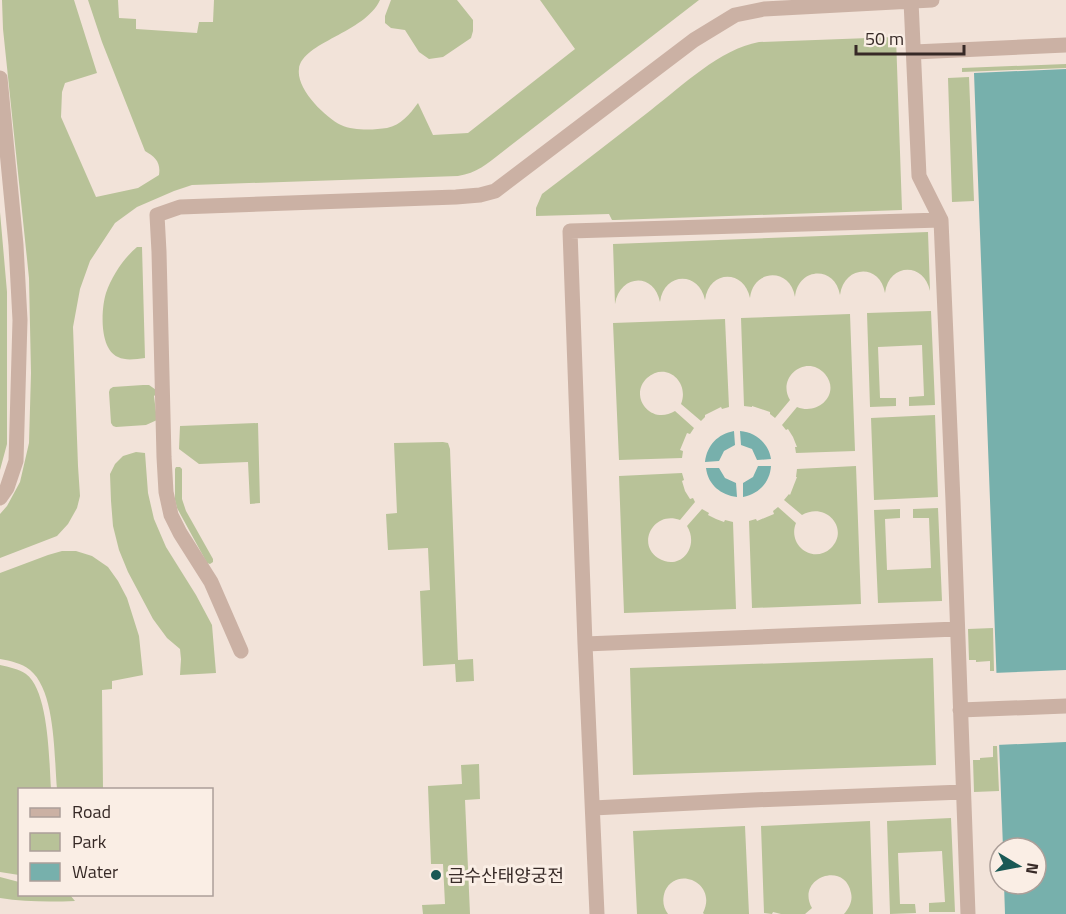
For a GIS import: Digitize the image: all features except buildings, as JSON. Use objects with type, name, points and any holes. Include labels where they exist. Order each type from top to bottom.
[{"type":"street","points":[[241,651],[212,582],[171,515],[166,492],[157,215],[180,207],[456,197],[495,191],[716,25],[734,8],[764,9],[932,0]]},
{"type":"street","points":[[911,1],[919,176],[940,220],[968,914]]},
{"type":"street","points":[[914,52],[1066,45]]},
{"type":"street","points":[[0,78],[16,245],[20,320],[16,461],[7,488],[0,498]]},
{"type":"street","points":[[597,914],[570,231],[940,220]]},
{"type":"street","points":[[585,644],[957,629]]},
{"type":"street","points":[[960,710],[1066,706]]},
{"type":"street","points":[[593,808],[963,792]]},
{"type":"green space","points":[[2,0],[74,0],[97,73],[65,83],[62,92],[61,117],[96,197],[138,188],[159,175],[159,167],[152,155],[145,151],[88,0],[118,0],[119,18],[136,19],[136,29],[197,33],[199,22],[213,22],[214,0],[380,0],[361,21],[311,51],[299,69],[302,85],[313,102],[327,116],[341,125],[352,128],[370,130],[392,127],[405,118],[418,103],[433,135],[468,133],[575,49],[540,0],[699,0],[491,161],[471,173],[458,176],[192,185],[137,207],[115,223],[90,261],[80,289],[73,327],[80,496],[77,508],[68,524],[57,536],[0,558],[0,514],[20,482],[29,443],[31,373],[29,278],[3,29]]},
{"type":"green space","points":[[391,0],[457,0],[473,20],[471,38],[443,57],[429,59],[419,52],[405,30],[391,28],[385,23]]},
{"type":"green space","points":[[896,37],[902,210],[615,220],[612,220],[609,214],[536,216],[536,208],[542,194],[689,80],[730,52],[759,42]]},
{"type":"green space","points":[[1066,64],[1066,68],[962,72],[962,68]]},
{"type":"green space","points":[[969,77],[974,201],[952,202],[948,78]]},
{"type":"green space","points":[[0,212],[7,292],[7,444],[0,470]]},
{"type":"green space","points":[[928,232],[930,291],[927,282],[914,271],[907,270],[893,276],[885,293],[882,283],[876,276],[870,273],[855,273],[843,285],[840,295],[837,285],[831,278],[817,274],[809,275],[803,280],[795,297],[792,287],[786,280],[772,275],[758,281],[750,298],[741,282],[727,277],[713,283],[705,300],[702,291],[689,280],[682,279],[668,285],[660,302],[657,292],[651,285],[637,281],[630,282],[618,294],[615,304],[613,244]]},
{"type":"green space","points":[[137,247],[142,247],[145,358],[128,359],[118,357],[107,346],[103,328],[103,309],[106,293],[115,274]]},
{"type":"green space","points":[[931,311],[935,405],[909,406],[909,397],[924,396],[922,345],[878,347],[880,398],[896,398],[896,406],[870,407],[867,313]]},
{"type":"green space","points":[[850,314],[855,451],[796,453],[795,447],[797,447],[793,437],[782,425],[797,407],[805,409],[820,406],[829,395],[829,381],[818,368],[802,367],[790,376],[787,391],[790,400],[775,418],[770,412],[744,406],[741,318]]},
{"type":"green space","points":[[725,319],[729,407],[722,409],[721,407],[705,415],[701,421],[681,404],[682,388],[674,376],[662,372],[654,373],[642,385],[641,400],[645,407],[658,415],[666,415],[675,411],[694,428],[690,434],[687,433],[680,450],[683,451],[682,458],[619,460],[613,323]]},
{"type":"green space","points":[[149,385],[159,392],[154,396],[157,420],[146,425],[113,426],[110,389]]},
{"type":"green space","points":[[935,415],[938,497],[874,500],[871,418]]},
{"type":"green space","points":[[258,423],[260,503],[250,504],[248,462],[199,464],[179,449],[180,426]]},
{"type":"green space","points":[[394,443],[448,443],[450,449],[458,660],[473,659],[474,681],[456,682],[455,664],[423,666],[420,591],[430,590],[428,548],[388,550],[386,514],[397,513]]},
{"type":"green space","points":[[136,452],[145,453],[148,493],[154,519],[166,547],[212,625],[216,673],[180,675],[180,649],[167,638],[153,619],[119,550],[113,526],[110,474],[115,464],[123,456]]},
{"type":"green space","points":[[856,466],[861,604],[752,608],[749,521],[756,519],[757,521],[774,514],[773,511],[778,507],[796,523],[795,539],[803,550],[817,554],[824,553],[836,541],[838,533],[833,519],[819,512],[802,515],[784,500],[790,495],[797,477],[797,469]]},
{"type":"green space","points":[[176,467],[182,469],[182,499],[186,511],[213,559],[210,564],[207,563],[177,508],[175,500]]},
{"type":"green space","points":[[682,473],[685,491],[695,502],[680,520],[671,518],[656,524],[648,537],[648,545],[658,558],[666,562],[674,562],[686,555],[691,542],[687,526],[702,509],[716,519],[733,522],[736,609],[624,613],[619,476]]},
{"type":"green space","points":[[938,508],[942,601],[878,603],[874,510],[900,509],[900,518],[885,519],[887,570],[931,568],[929,518],[913,518],[913,509]]},
{"type":"green space","points":[[62,551],[76,551],[92,556],[108,567],[127,598],[139,636],[143,675],[112,681],[112,689],[102,690],[103,788],[57,788],[52,726],[45,693],[39,680],[30,670],[19,664],[0,659],[0,573]]},
{"type":"green space","points":[[993,628],[994,671],[990,671],[990,661],[969,660],[968,629]]},
{"type":"green space","points":[[933,658],[936,765],[633,775],[630,668]]},
{"type":"green space","points":[[0,665],[26,674],[34,683],[39,695],[46,727],[51,788],[18,788],[18,875],[0,872]]},
{"type":"green space","points":[[993,746],[997,746],[999,791],[974,792],[973,760],[993,757]]},
{"type":"green space","points":[[479,764],[480,799],[465,800],[470,914],[423,914],[422,905],[445,904],[443,864],[431,864],[428,786],[462,784],[461,765]]},
{"type":"green space","points":[[951,818],[955,912],[929,912],[929,903],[945,902],[942,851],[898,853],[900,904],[915,904],[916,913],[890,914],[887,821]]},
{"type":"green space","points":[[870,821],[873,914],[844,914],[850,904],[851,893],[847,883],[840,877],[832,875],[815,881],[810,888],[809,897],[812,908],[805,914],[764,913],[761,826]]},
{"type":"green space","points":[[745,826],[749,914],[704,914],[706,902],[701,886],[694,881],[678,879],[671,883],[665,891],[664,903],[668,914],[637,914],[633,831]]},
{"type":"green space","points":[[0,877],[18,882],[18,896],[71,896],[75,901],[38,901],[0,898]]},
{"type":"water","points":[[1066,69],[1066,914],[1005,914],[1004,896],[1048,896],[1048,836],[1003,836],[974,73]]},
{"type":"water","points":[[734,431],[735,445],[724,451],[719,461],[705,462],[708,450],[714,441]]},
{"type":"water","points":[[740,431],[761,440],[768,448],[771,459],[757,460],[752,449],[741,445]]},
{"type":"water","points":[[758,466],[771,466],[766,482],[759,490],[743,497],[743,483],[753,477]]},
{"type":"water","points":[[706,468],[719,468],[725,478],[736,483],[737,497],[716,488],[709,479]]},
{"type":"pier","points":[[1066,670],[1066,742],[996,745],[993,673]]},
{"type":"place","name":"금수산태양궁전","points":[[436,875]]}]
